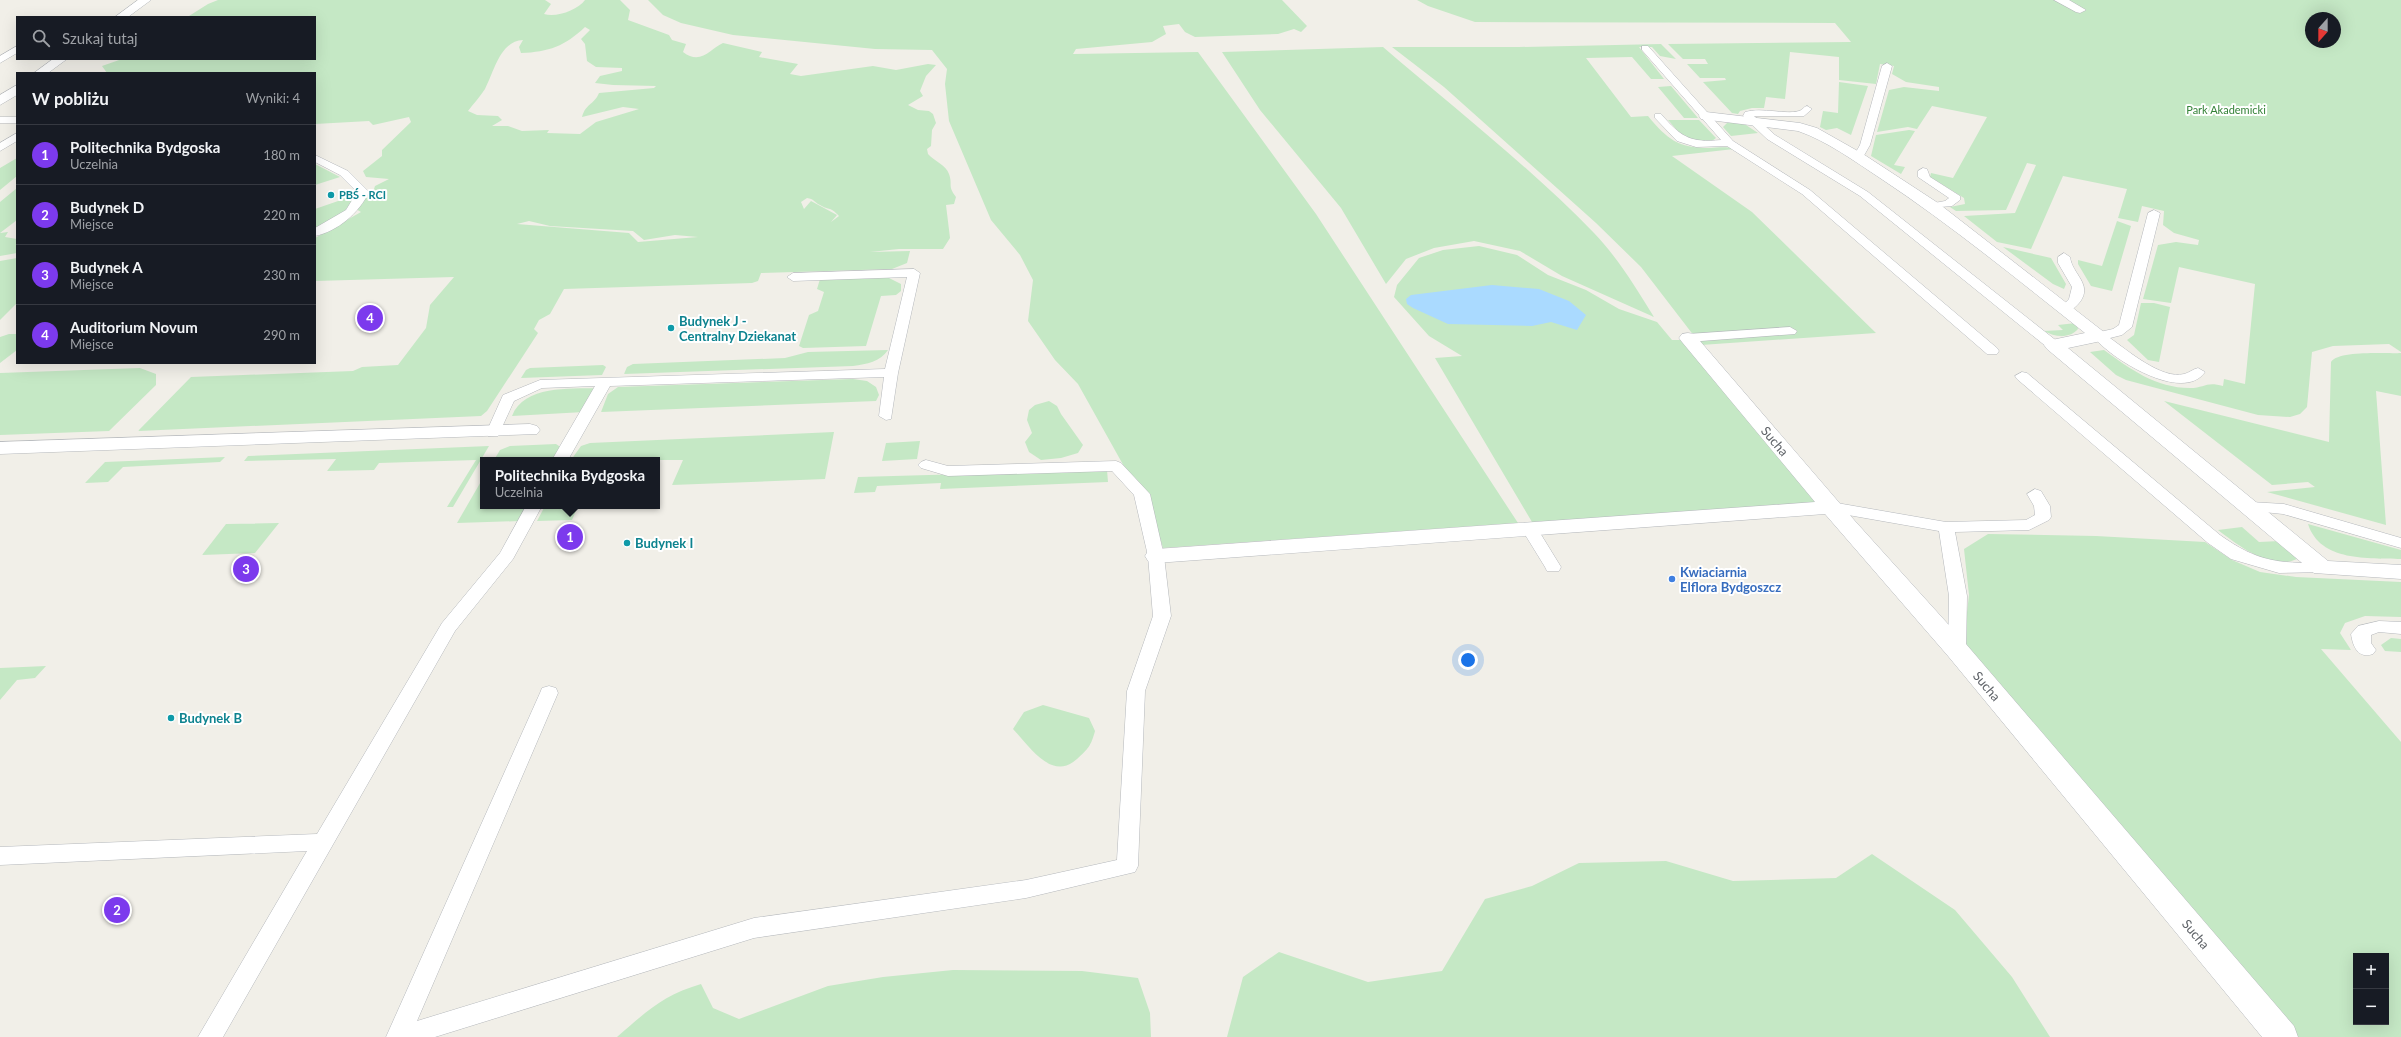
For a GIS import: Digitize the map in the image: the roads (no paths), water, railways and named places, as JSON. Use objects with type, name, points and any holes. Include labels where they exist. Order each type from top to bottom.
[{"type":"street","points":[[122,16],[145,0]]},
{"type":"street","points":[[2060,0],[2080,10]]},
{"type":"street","points":[[42,72],[60,60]]},
{"type":"street","points":[[0,101],[16,90]]},
{"type":"street","points":[[1706,116],[1750,121],[1812,131],[1858,157],[1933,206],[2100,336]]},
{"type":"street","points":[[2053,345],[2100,336]]},
{"type":"street","name":"Sucha","points":[[1688,338],[1831,507],[1957,650],[2282,1037]]},
{"type":"street","points":[[2053,345],[2322,568],[2401,572]]},
{"type":"street","points":[[0,448],[493,433],[530,430]]},
{"type":"street","points":[[1156,556],[1831,507]]},
{"type":"lane","points":[[1645,48],[1729,143],[1806,192],[1992,351]]},
{"type":"lane","points":[[0,60],[16,50]]},
{"type":"lane","points":[[1858,157],[1865,145],[1887,66]]},
{"type":"lane","points":[[1807,109],[1804,113],[1798,114],[1754,112],[1748,114],[1750,121],[1771,137],[1864,194],[2053,345]]},
{"type":"lane","points":[[1658,116],[1676,138],[1686,142],[1709,144],[1729,143]]},
{"type":"lane","points":[[0,120],[16,120]]},
{"type":"lane","points":[[0,148],[16,137]]},
{"type":"lane","points":[[316,158],[344,172],[363,192],[360,200],[349,213],[340,220],[316,232]]},
{"type":"lane","points":[[1923,171],[1922,175],[1926,179],[1956,198],[1948,204],[1933,206]]},
{"type":"lane","points":[[2100,336],[2117,332],[2125,326],[2154,213]]},
{"type":"lane","points":[[2064,257],[2064,264],[2078,284],[2074,302],[2065,309]]},
{"type":"lane","points":[[793,277],[914,273],[890,373],[886,416]]},
{"type":"lane","points":[[1688,338],[1790,331]]},
{"type":"lane","points":[[2100,336],[2141,368],[2152,373],[2181,378],[2192,377],[2198,372]]},
{"type":"lane","points":[[493,433],[508,398],[540,384],[890,373]]},
{"type":"lane","points":[[2022,376],[2214,539],[2237,555],[2279,568],[2322,568]]},
{"type":"lane","points":[[562,457],[605,382]]},
{"type":"lane","points":[[399,1037],[754,928],[1026,889],[1127,866],[1136,692],[1162,616],[1156,556],[1142,494],[1116,466],[948,471],[926,465]]},
{"type":"lane","points":[[1831,507],[1914,523],[1946,527],[2029,525],[2043,517],[2042,506],[2035,494]]},
{"type":"lane","points":[[2250,507],[2284,509],[2401,543]]},
{"type":"lane","points":[[210,1037],[448,627],[507,555],[532,509]]},
{"type":"lane","points":[[1946,527],[1958,596],[1957,650]]},
{"type":"lane","points":[[1530,528],[1553,567]]},
{"type":"lane","points":[[2367,650],[2362,645],[2360,634],[2365,629],[2374,626],[2401,628]]},
{"type":"lane","points":[[399,1037],[549,693]]},
{"type":"lane","points":[[0,856],[323,842]]},
{"type":"water","points":[[1492,285],[1539,289],[1569,301],[1586,315],[1577,330],[1551,322],[1532,326],[1448,324],[1413,308],[1407,304],[1406,299],[1411,295]]},
{"type":"place","name":"PBŚ - RCI","points":[[331,195]]},
{"type":"place","name":"Auditorium Novum","points":[[370,318]]},
{"type":"place","name":"Budynek J - Centralny Dziekanat","points":[[671,328]]},
{"type":"place","name":"Politechnika Bydgoska","points":[[570,537]]},
{"type":"place","name":"Budynek I","points":[[627,543]]},
{"type":"place","name":"Budynek A","points":[[246,569]]},
{"type":"place","name":"Kwiaciarnia Elflora Bydgoszcz","points":[[1672,579]]},
{"type":"place","name":"Budynek B","points":[[171,718]]},
{"type":"place","name":"Budynek D","points":[[117,910]]},
{"type":"park label","name":"Park Akademicki","points":[[2226,110]]}]
